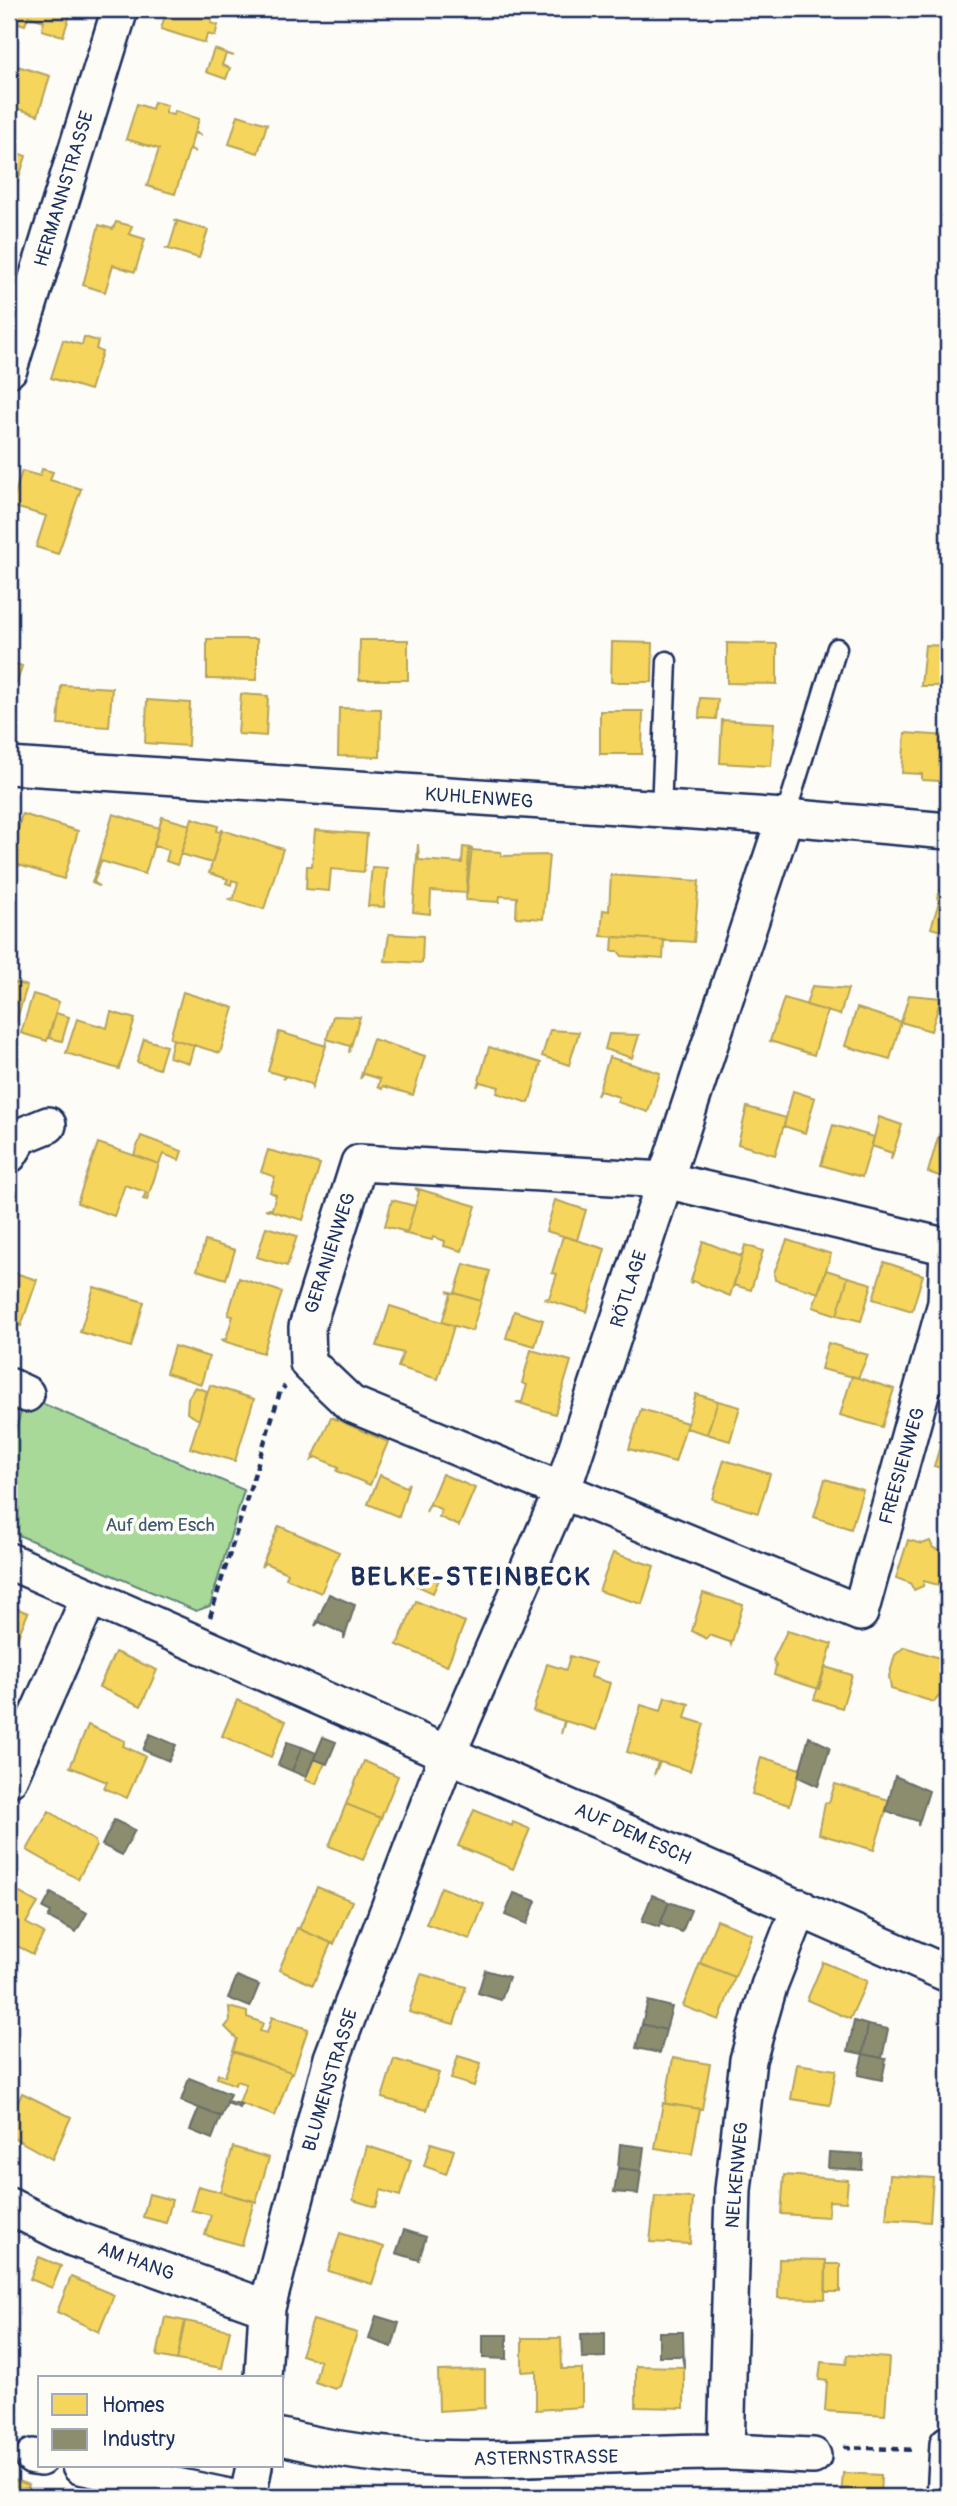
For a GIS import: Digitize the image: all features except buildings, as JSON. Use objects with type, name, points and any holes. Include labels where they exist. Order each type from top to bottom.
[{"type":"street","name":"HERMANNSTRASSE","points":[[9,369],[120,9]]},
{"type":"street","name":"KUHLENWEG","points":[[9,766],[661,811],[785,817],[948,831]]},
{"type":"street","name":"RÖTLAGE","points":[[448,1752],[563,1489],[785,817]]},
{"type":"street","points":[[9,1155],[21,1136],[48,1125]]},
{"type":"street","name":"GERANIENWEG","points":[[308,1363],[307,1327],[359,1163],[664,1180]]},
{"type":"street","name":"FREESIENWEG","points":[[563,1489],[860,1613],[946,1303],[948,1247],[664,1180]]},
{"type":"street","points":[[308,1363],[351,1404],[563,1489]]},
{"type":"street","name":"AUF DEM ESCH","points":[[9,1561],[948,1974]]},
{"type":"street","points":[[9,1780],[89,1598]]},
{"type":"street","name":"BLUMENSTRASSE","points":[[263,2376],[267,2308],[332,2058],[448,1752]]},
{"type":"street","name":"NELKENWEG","points":[[726,2452],[733,2190],[748,2060],[769,1986],[800,1907]]},
{"type":"street","name":"AM HANG","points":[[9,2206],[75,2239],[267,2308]]},
{"type":"street","name":"ASTERNSTRASSE","points":[[284,2437],[366,2456],[459,2460],[726,2452],[813,2456]]},
{"type":"street","points":[[945,2497],[948,2444]]},
{"type":"street","points":[[90,2468],[229,2497]]},
{"type":"street","points":[[248,2497],[254,2468]]},
{"type":"lane","points":[[785,817],[837,648]]},
{"type":"lane","points":[[661,811],[667,661]]},
{"type":"path","points":[[200,1647],[280,1392],[308,1363]]},
{"type":"path","points":[[813,2456],[828,2446],[948,2452]]},
{"type":"green space","name":"Auf dem Esch","points":[[39,1402],[244,1490],[210,1606],[196,1611],[9,1531],[9,1455],[23,1404]]},
{"type":"district","name":"BELKE-STEINBECK","points":[[471,1577]]}]
